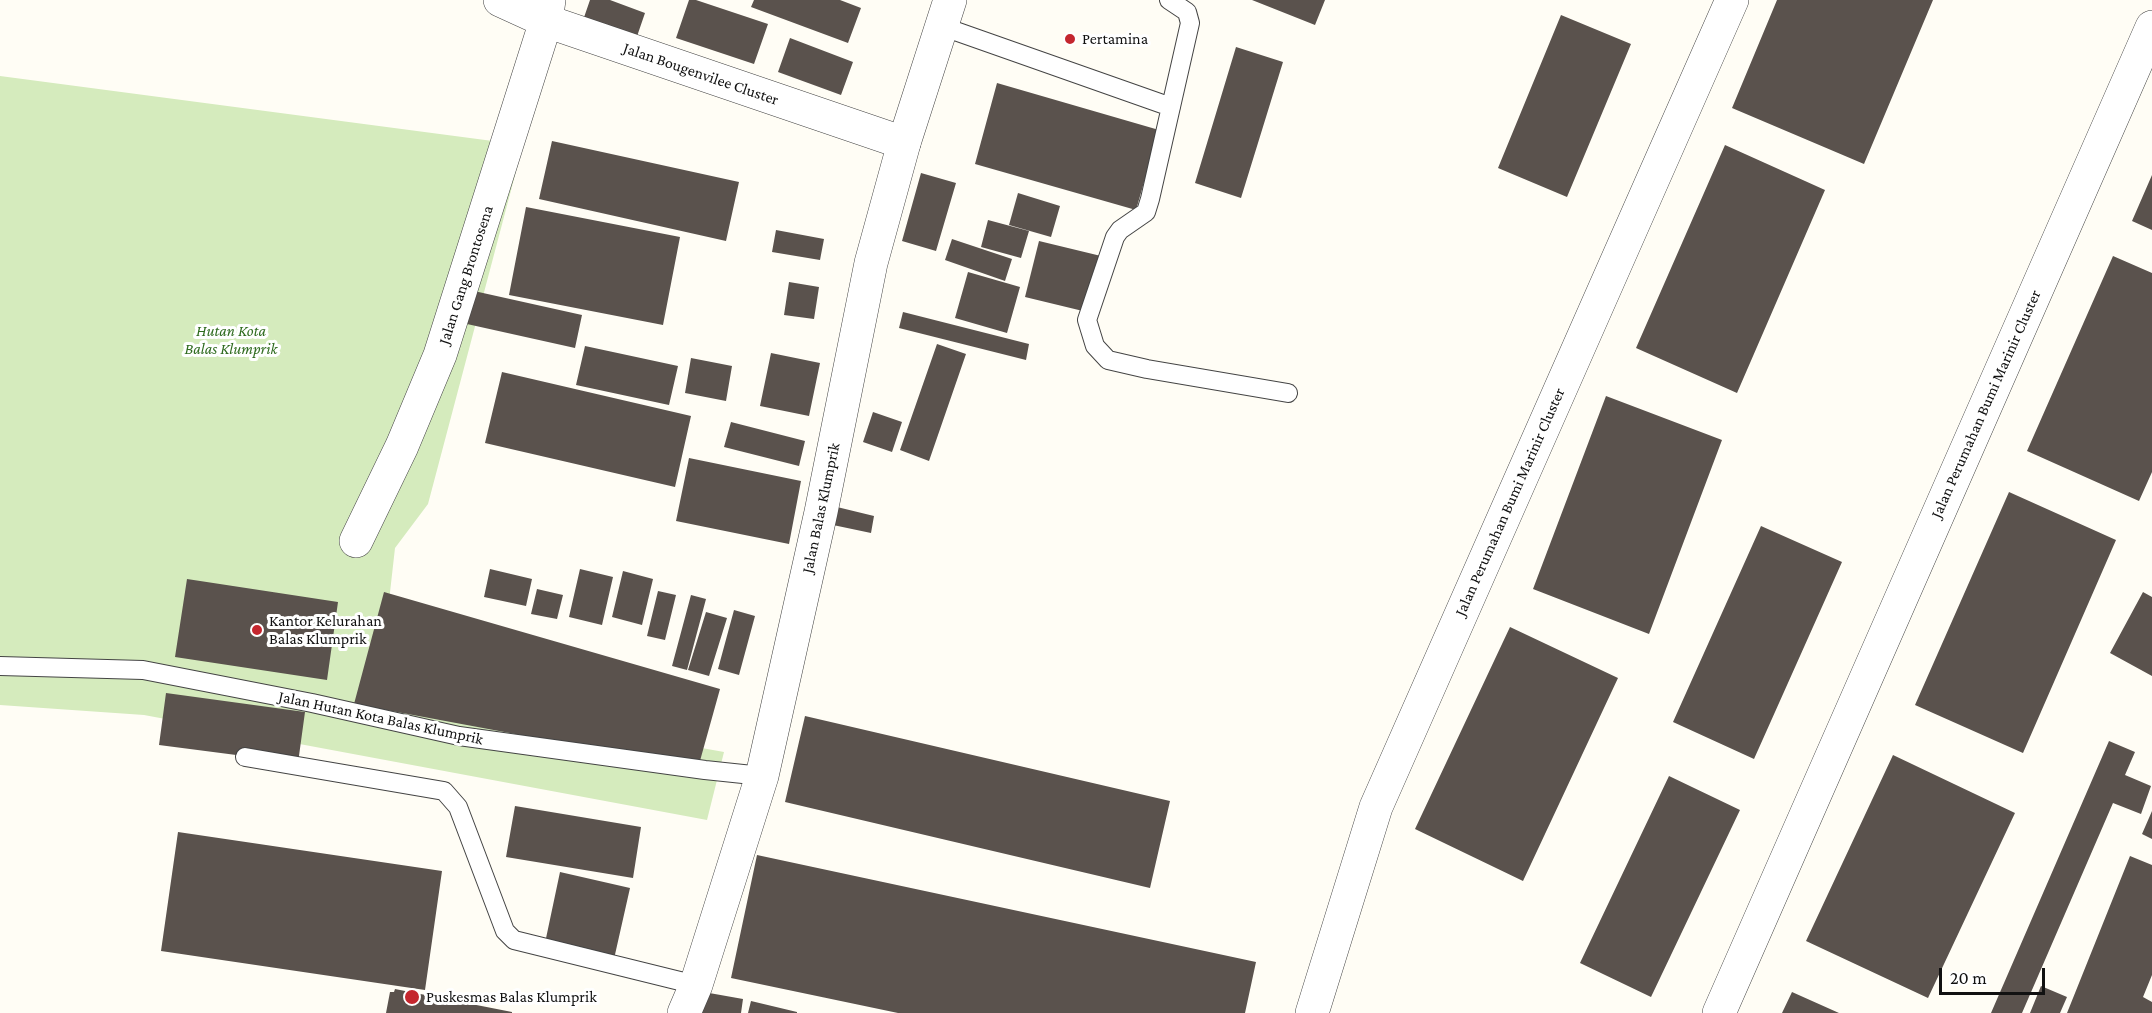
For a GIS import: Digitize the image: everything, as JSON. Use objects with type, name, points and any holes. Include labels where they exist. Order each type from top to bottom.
[{"type":"street","name":"Jalan Bougenvilee Cluster","points":[[500,0],[548,10],[904,143]]},
{"type":"street","name":"Jalan Perumahan Bumi Marinir Cluster","points":[[1312,1013],[1376,807],[1732,0]]},
{"type":"street","name":"Jalan Gang Brontosena","points":[[357,541],[402,446],[440,356],[548,10]]},
{"type":"street","name":"Jalan Balas Klumprik","points":[[690,999],[762,776],[821,512],[871,263],[904,143],[945,13]]},
{"type":"street","name":"Jalan Perumahan Bumi Marinir Cluster","points":[[1719,1013],[2152,27]]},
{"type":"lane","points":[[1169,0],[1187,12],[1190,23],[1146,212],[1120,230],[1114,237],[1087,320],[1095,346],[1108,360],[1147,369],[1288,393]]},
{"type":"lane","points":[[945,13],[1171,107]]},
{"type":"lane","name":"Jalan Hutan Kota Balas Klumprik","points":[[0,666],[143,670],[312,703],[459,736],[693,769],[762,776]]},
{"type":"lane","points":[[245,757],[444,791],[458,807],[505,931],[514,940],[690,999]]},
{"type":"green space","name":"Hutan Kota Balas Klumprik","points":[[0,76],[523,145],[428,504],[395,548],[379,690],[724,752],[707,820],[144,715],[0,705]]},
{"type":"building","points":[[590,0],[610,0],[645,13],[633,48],[580,29]]},
{"type":"building","points":[[689,0],[696,0],[768,24],[754,64],[676,38]]},
{"type":"building","points":[[754,0],[840,0],[861,8],[848,43],[751,7]]},
{"type":"building","points":[[1252,0],[1325,0],[1315,25]]},
{"type":"building","points":[[1777,0],[1933,0],[1864,164],[1732,108]]},
{"type":"building","points":[[1561,15],[1631,44],[1567,197],[1498,168]]},
{"type":"building","points":[[790,38],[853,62],[841,95],[778,72]]},
{"type":"building","points":[[1236,47],[1283,62],[1241,198],[1195,183]]},
{"type":"building","points":[[997,83],[1159,130],[1136,210],[975,164]]},
{"type":"building","points":[[552,141],[739,182],[726,241],[539,199]]},
{"type":"building","points":[[1725,145],[1825,190],[1737,393],[1636,348]]},
{"type":"building","points":[[921,173],[956,183],[936,251],[902,241]]},
{"type":"building","points":[[2152,175],[2152,230],[2132,221]]},
{"type":"building","points":[[1018,193],[1060,206],[1051,237],[1009,225]]},
{"type":"building","points":[[526,207],[680,237],[663,325],[509,295]]},
{"type":"building","points":[[988,220],[1029,231],[1021,258],[981,247]]},
{"type":"building","points":[[776,230],[824,239],[820,260],[772,252]]},
{"type":"building","points":[[952,239],[1012,259],[1005,281],[945,260]]},
{"type":"building","points":[[1039,241],[1101,256],[1087,312],[1025,297]]},
{"type":"building","points":[[2113,256],[2152,273],[2152,472],[2139,501],[2027,451]]},
{"type":"building","points":[[968,272],[1020,287],[1007,333],[955,318]]},
{"type":"building","points":[[789,282],[819,287],[814,319],[784,315]]},
{"type":"building","points":[[474,291],[582,315],[575,348],[467,324]]},
{"type":"building","points":[[903,312],[1029,344],[1026,360],[899,328]]},
{"type":"building","points":[[937,344],[966,354],[929,461],[900,450]]},
{"type":"building","points":[[585,346],[678,366],[669,405],[576,385]]},
{"type":"building","points":[[771,353],[820,363],[809,416],[760,406]]},
{"type":"building","points":[[691,358],[732,366],[726,401],[685,393]]},
{"type":"building","points":[[502,372],[691,416],[675,487],[485,443]]},
{"type":"building","points":[[1606,396],[1722,440],[1649,634],[1533,589]]},
{"type":"building","points":[[873,412],[902,422],[892,452],[863,442]]},
{"type":"building","points":[[731,422],[805,441],[799,466],[724,447]]},
{"type":"building","points":[[689,458],[801,481],[789,544],[676,521]]},
{"type":"building","points":[[2009,492],[2116,540],[2023,753],[1915,705]]},
{"type":"building","points":[[837,507],[874,516],[871,533],[833,525]]},
{"type":"building","points":[[1761,526],[1842,562],[1754,759],[1673,722]]},
{"type":"building","points":[[490,569],[532,579],[526,606],[484,597]]},
{"type":"building","points":[[580,569],[613,577],[602,625],[569,617]]},
{"type":"building","points":[[623,571],[653,579],[642,625],[612,617]]},
{"type":"building","name":"Kantor Kelurahan Balas Klumprik","points":[[187,579],[338,602],[327,680],[175,657]]},
{"type":"building","points":[[537,589],[563,595],[557,619],[531,614]]},
{"type":"building","points":[[658,591],[676,595],[665,640],[647,636]]},
{"type":"building","points":[[384,592],[720,689],[698,768],[354,704]]},
{"type":"building","points":[[2143,592],[2152,597],[2152,676],[2110,653]]},
{"type":"building","points":[[691,595],[706,599],[687,670],[672,666]]},
{"type":"building","points":[[734,610],[755,616],[739,675],[718,669]]},
{"type":"building","points":[[706,612],[727,618],[709,676],[688,670]]},
{"type":"building","points":[[1510,627],[1618,678],[1523,881],[1415,829]]},
{"type":"building","points":[[166,693],[305,712],[298,763],[159,745]]},
{"type":"building","points":[[805,716],[1170,801],[1150,888],[785,802]]},
{"type":"building","points":[[2109,741],[2135,752],[2125,775],[2151,786],[2141,814],[2113,803],[2022,1013],[1991,1013]]},
{"type":"building","points":[[1893,755],[2015,813],[1928,998],[1806,941]]},
{"type":"building","points":[[1669,776],[1740,810],[1651,997],[1580,963]]},
{"type":"building","points":[[515,806],[641,827],[633,878],[506,857]]},
{"type":"building","points":[[2152,811],[2152,839],[2142,834]]},
{"type":"building","points":[[178,832],[442,871],[425,990],[161,951]]},
{"type":"building","points":[[757,855],[1256,962],[1245,1013],[898,1013],[731,978]]},
{"type":"building","points":[[2130,856],[2152,865],[2152,975],[2143,997],[2152,1002],[2152,1013],[2067,1013]]},
{"type":"building","points":[[560,872],[630,888],[614,959],[545,943]]},
{"type":"building","points":[[2041,986],[2067,997],[2060,1013],[2030,1013]]},
{"type":"building","name":"Puskesmas Balas Klumprik","points":[[395,989],[512,1013],[386,1013],[390,992],[394,992]]},
{"type":"building","points":[[698,991],[743,999],[741,1013],[694,1013]]},
{"type":"building","points":[[1792,992],[1839,1013],[1782,1013]]},
{"type":"building","points":[[751,1001],[797,1012],[797,1013],[748,1013]]},
{"type":"place","name":"Pertamina","points":[[1070,39]]},
{"type":"place","name":"Kantor Kelurahan Balas Klumprik","points":[[257,630]]},
{"type":"place","name":"Puskesmas Balas Klumprik","points":[[412,997]]}]
